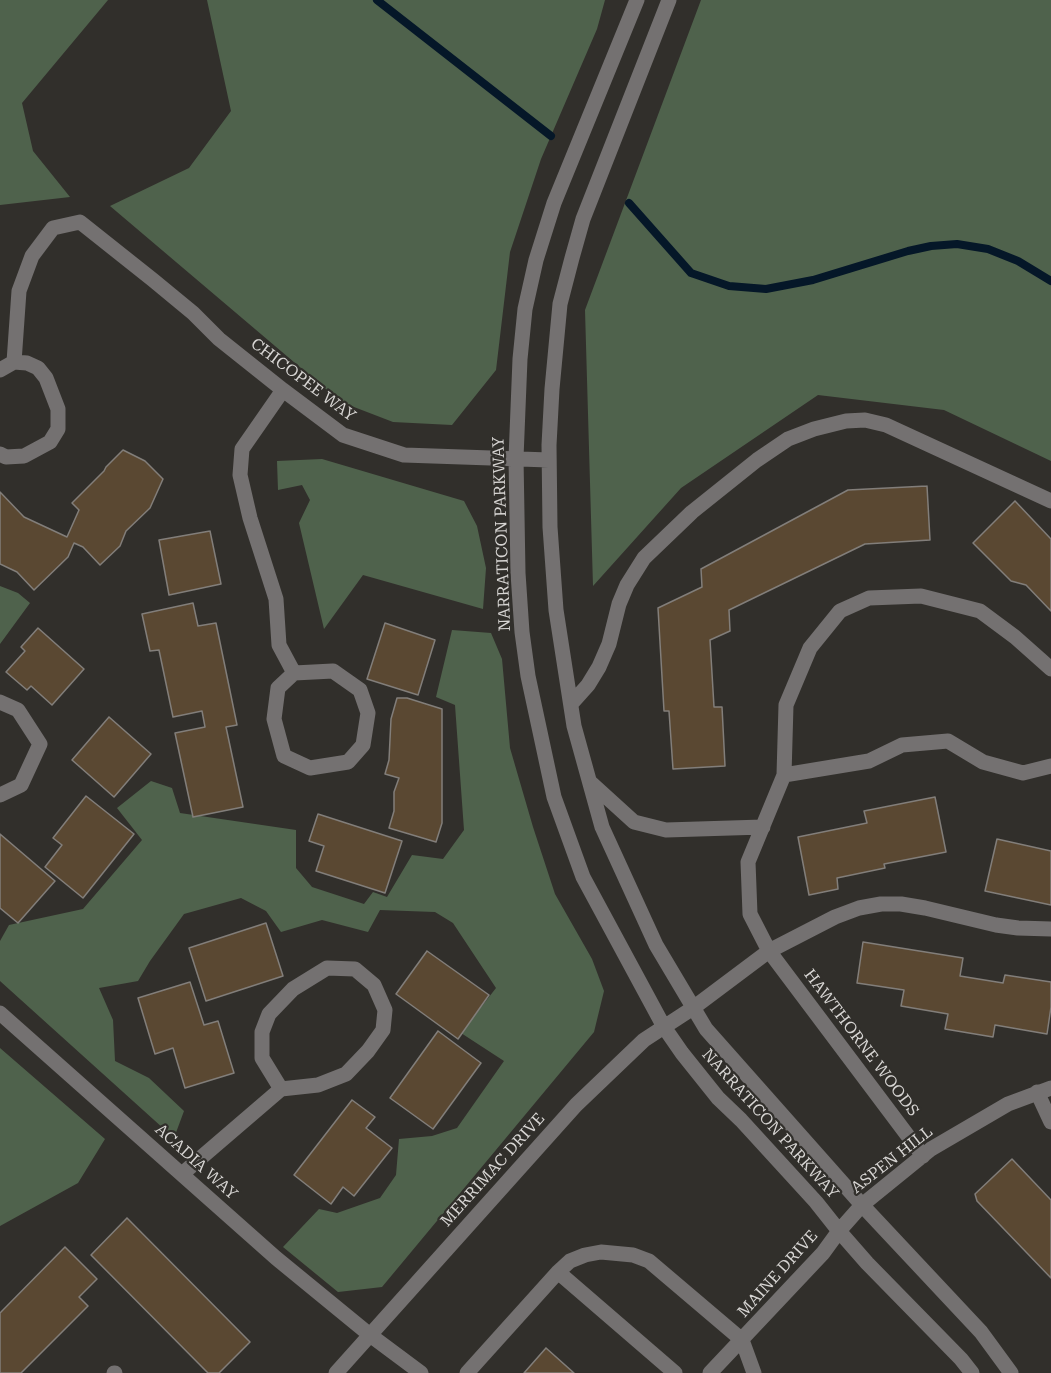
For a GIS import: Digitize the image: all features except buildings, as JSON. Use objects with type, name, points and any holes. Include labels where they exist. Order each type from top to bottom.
[{"type":"street","name":"NARRATICON PARKWAY","points":[[637,0],[554,203],[536,260],[525,309],[520,359],[516,458],[518,573],[528,676],[554,797],[583,877],[664,1027],[682,1053],[718,1098],[816,1202],[875,1271],[972,1373]]},
{"type":"street","name":"NARRATICON PARKWAY","points":[[669,0],[596,184],[560,304],[552,389],[549,460],[550,527],[556,610],[574,726],[602,827],[656,945],[706,1029],[862,1205],[981,1332],[1011,1373]]},
{"type":"street","name":"CHICOPEE WAY","points":[[7,366],[19,291],[32,256],[52,228],[80,222],[193,313],[219,339],[343,435],[404,454],[549,460]]},
{"type":"street","points":[[0,454],[6,457],[24,456],[50,442],[58,429],[58,409],[46,378],[38,368],[27,363],[7,366]]},
{"type":"street","points":[[283,390],[242,449],[240,475],[250,518],[276,599],[279,645],[294,673]]},
{"type":"street","points":[[570,704],[588,685],[599,667],[609,644],[619,604],[627,585],[644,558],[692,512],[757,460],[788,439],[814,429],[846,421],[865,420],[886,425],[1051,501]]},
{"type":"street","name":"HAWTHORNE WOODS","points":[[923,1156],[769,951],[750,914],[748,862],[784,775],[786,705],[810,648],[840,611],[869,598],[921,596],[980,611],[1015,637],[1051,669]]},
{"type":"street","points":[[333,671],[360,690],[368,713],[363,745],[348,762],[310,768],[284,756],[274,719],[278,688],[294,673],[333,671]]},
{"type":"street","points":[[0,702],[18,710],[40,744],[21,785],[0,795]]},
{"type":"street","points":[[784,775],[868,761],[902,745],[948,741],[983,762],[1023,773],[1051,766]]},
{"type":"street","points":[[589,781],[634,822],[666,830],[763,827]]},
{"type":"street","points":[[693,1008],[769,951],[835,917],[859,908],[881,904],[901,904],[996,926],[1051,929]]},
{"type":"street","points":[[182,1174],[281,1089],[318,1085],[346,1074],[368,1051],[383,1030],[386,1010],[374,985],[354,969],[327,968],[293,989],[269,1014],[262,1032],[262,1058],[281,1089]]},
{"type":"street","name":"MERRIMAC DRIVE","points":[[336,1373],[576,1105],[644,1040],[693,1008]]},
{"type":"street","name":"ACADIA WAY","points":[[0,1013],[276,1258],[370,1335],[421,1373]]},
{"type":"street","name":"ASPEN HILL","points":[[839,1231],[862,1205],[931,1149],[1008,1104],[1044,1090],[1051,1122]]},
{"type":"street","name":"MAINE DRIVE","points":[[710,1373],[823,1253],[839,1231]]},
{"type":"street","points":[[467,1373],[558,1272],[570,1262],[585,1255],[601,1252],[633,1255],[649,1260],[742,1340],[754,1373]]},
{"type":"street","points":[[558,1272],[675,1373]]},
{"type":"green space","points":[[0,0],[108,0],[22,103],[33,151],[70,197],[0,205]]},
{"type":"green space","points":[[207,0],[605,0],[597,29],[541,159],[510,252],[496,370],[452,425],[393,422],[341,402],[110,206],[189,168],[231,111]]},
{"type":"green space","points":[[701,0],[1051,0],[1051,461],[944,410],[818,395],[681,488],[593,586],[585,310]]},
{"type":"green space","points":[[322,459],[464,501],[477,526],[486,568],[483,609],[363,575],[324,629],[299,523],[310,500],[302,485],[278,490],[277,461]]},
{"type":"green space","points":[[0,586],[18,593],[30,603],[0,644]]},
{"type":"green space","points":[[452,630],[491,633],[502,659],[510,748],[533,827],[555,894],[592,959],[604,991],[594,1032],[382,1287],[338,1292],[283,1247],[319,1209],[337,1213],[380,1198],[396,1175],[399,1139],[432,1136],[457,1128],[504,1061],[461,1033],[496,988],[453,923],[435,912],[380,910],[368,932],[322,920],[281,932],[266,911],[241,898],[184,914],[138,981],[99,988],[113,1020],[115,1061],[149,1078],[184,1111],[174,1138],[0,981],[0,941],[9,925],[83,909],[142,840],[117,808],[151,781],[172,788],[180,813],[296,830],[296,868],[312,887],[364,904],[373,892],[387,897],[412,855],[443,859],[464,830],[455,705],[436,697]]},
{"type":"green space","points":[[0,1048],[105,1139],[78,1183],[0,1226]]},
{"type":"waterway","points":[[377,0],[551,136]]},
{"type":"waterway","points":[[629,203],[691,273],[729,286],[766,289],[813,280],[908,251],[957,244],[988,249],[1018,261],[1051,281]]}]
